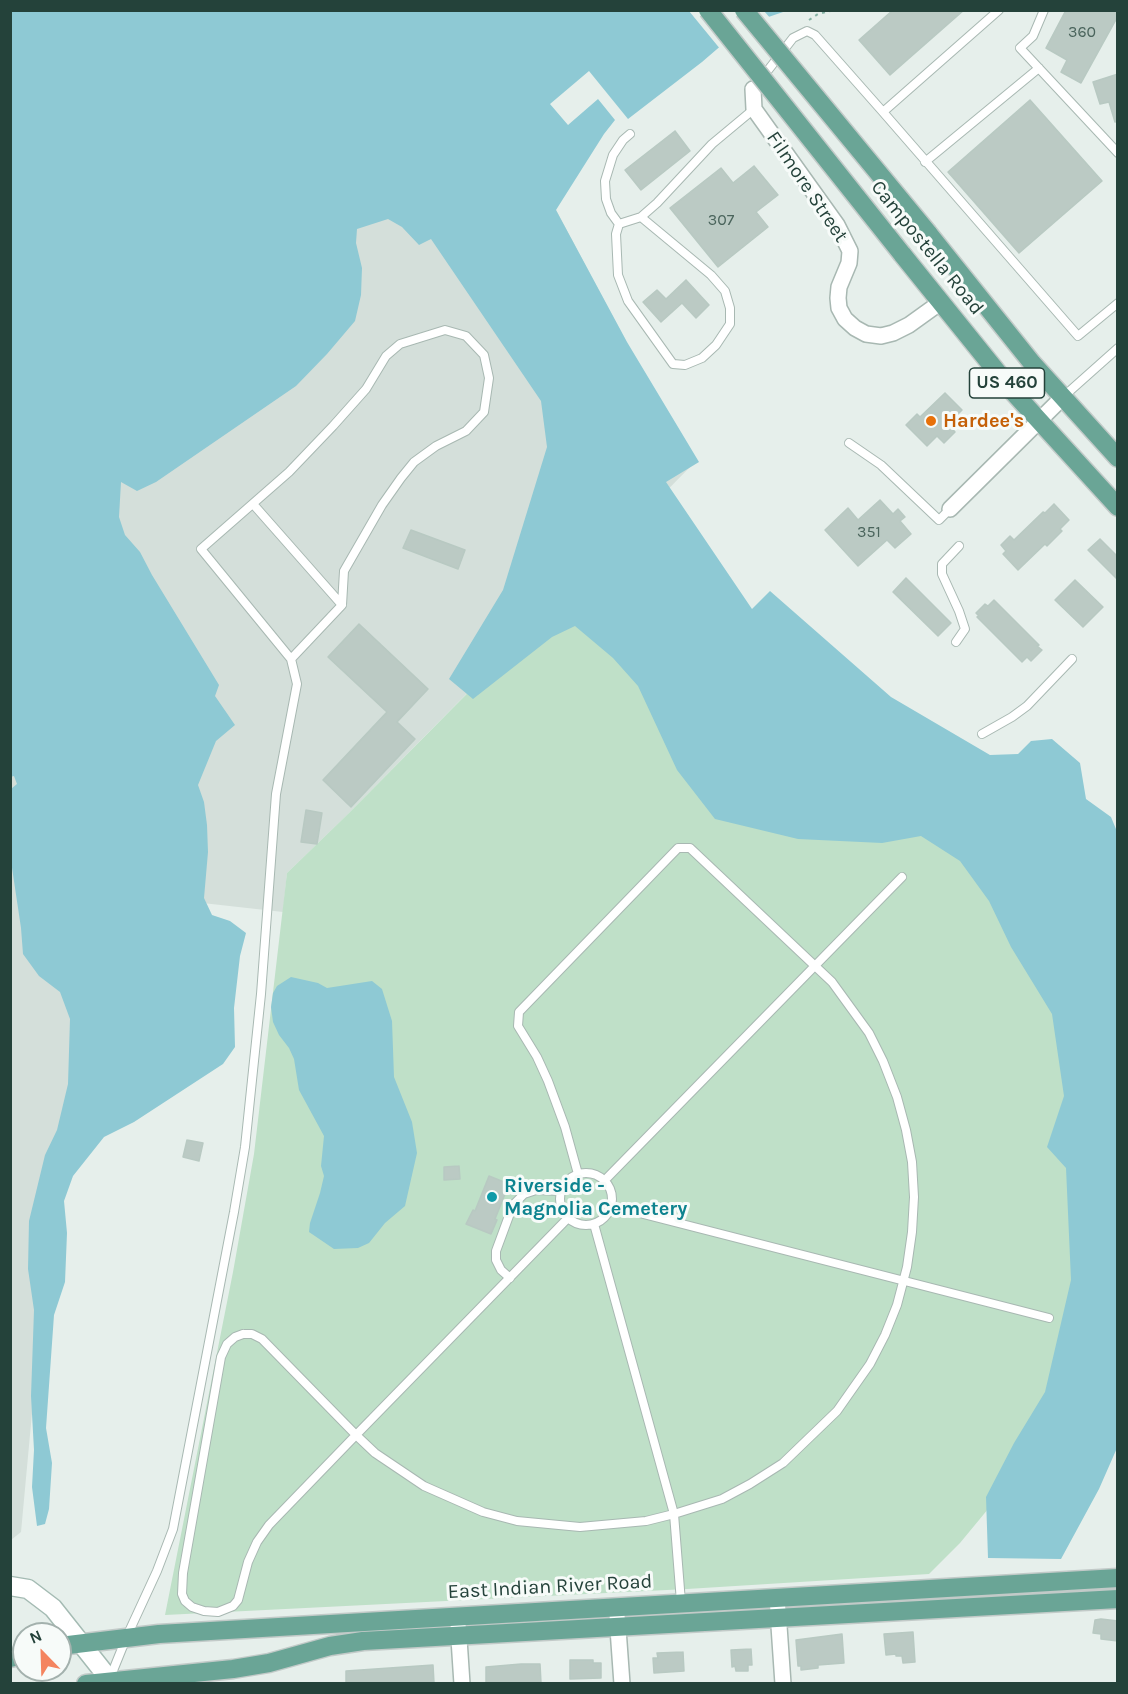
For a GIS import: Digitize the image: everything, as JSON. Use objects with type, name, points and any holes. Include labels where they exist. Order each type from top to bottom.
[{"type":"main road","name":"Campostella Road","points":[[708,10],[1038,421],[1118,507]]},
{"type":"main road","name":"Campostella Road","points":[[744,10],[1062,398],[1118,458]]},
{"type":"main road","name":"East Indian River Road","points":[[72,1644],[127,1636],[458,1615],[1118,1578]]},
{"type":"main road","points":[[86,1683],[160,1679],[233,1669],[269,1663],[330,1646],[363,1641],[1118,1599]]},
{"type":"street","points":[[753,89],[754,109]]},
{"type":"street","name":"Filmore Street","points":[[754,109],[837,225],[850,251],[849,263],[839,287],[838,298],[839,308],[845,319],[866,334],[881,336],[909,325],[941,302]]},
{"type":"street","points":[[950,509],[1062,398]]},
{"type":"street","points":[[10,1586],[28,1589],[53,1608],[111,1682]]},
{"type":"street","points":[[777,1597],[783,1683]]},
{"type":"street","points":[[616,1606],[622,1683]]},
{"type":"street","points":[[458,1615],[462,1683]]},
{"type":"lane","points":[[883,112],[999,10]]},
{"type":"lane","points":[[1044,10],[1033,36],[1020,48],[1118,153]]},
{"type":"lane","points":[[753,89],[794,39],[807,31],[815,35],[1078,336],[1118,303]]},
{"type":"lane","points":[[925,162],[1039,68]]},
{"type":"lane","points":[[619,224],[641,217],[712,144],[754,109]]},
{"type":"lane","points":[[619,224],[611,213],[606,199],[605,182],[613,154],[630,134]]},
{"type":"lane","points":[[619,224],[615,234],[618,275],[628,302],[673,364],[686,365],[702,357],[716,345],[730,324],[730,308],[725,291],[711,276],[641,217]]},
{"type":"lane","points":[[111,1682],[127,1636],[157,1571],[172,1529],[234,1212],[245,1148],[261,994],[276,794],[297,684],[291,659],[201,549],[289,472],[366,389],[386,356],[400,344],[445,330],[466,336],[484,355],[489,378],[484,412],[466,431],[436,446],[414,462],[401,478],[344,571],[342,605],[291,659]]},
{"type":"lane","points":[[1062,398],[1118,348]]},
{"type":"lane","points":[[849,443],[881,465],[939,520],[950,509]]},
{"type":"lane","points":[[253,504],[342,605]]},
{"type":"lane","points":[[956,642],[965,629],[964,623],[942,574],[942,564],[959,546]]},
{"type":"lane","points":[[982,734],[1027,706],[1072,659]]},
{"type":"lane","points":[[568,1218],[356,1435],[269,1525],[257,1542],[248,1562],[238,1600],[233,1606],[218,1612],[204,1611],[192,1607],[185,1601],[182,1594],[183,1573],[221,1357],[227,1344],[243,1334],[258,1336],[356,1435],[375,1453],[424,1486],[450,1499],[483,1512],[518,1521],[580,1527],[646,1521],[722,1499],[783,1463],[808,1441],[848,1398],[885,1335],[904,1280],[912,1232],[914,1197],[910,1151],[897,1097],[883,1061],[851,1007],[815,964],[786,940],[694,850],[685,847],[678,848],[519,1012],[518,1026],[537,1057],[548,1081],[565,1127],[578,1174]]},
{"type":"lane","points":[[605,1180],[902,877]]},
{"type":"lane","points":[[592,1173],[605,1180],[610,1188],[612,1206],[602,1221],[580,1225],[568,1218],[560,1206],[564,1184],[578,1174],[592,1173]]},
{"type":"lane","points":[[510,1278],[501,1270],[496,1260],[496,1251],[513,1205],[524,1194],[536,1190],[561,1191]]},
{"type":"lane","points":[[612,1206],[1049,1318]]},
{"type":"lane","points":[[594,1224],[674,1514],[681,1602]]},
{"type":"shaded area","points":[[450,11],[692,465],[287,873],[283,912],[149,897],[47,1251],[21,1532],[11,1540],[11,133]]},
{"type":"green space","points":[[617,542],[956,824],[1064,1013],[1082,1316],[998,1497],[960,1543],[929,1574],[687,1589],[165,1615],[254,1154],[287,873]]},
{"type":"water","points":[[10,11],[786,11],[745,25],[702,62],[628,119],[589,71],[550,104],[568,125],[598,99],[615,120],[556,210],[627,342],[699,462],[666,482],[752,609],[770,591],[891,697],[990,755],[1018,754],[1031,741],[1052,739],[1080,763],[1086,799],[1111,817],[1118,834],[1117,1448],[1099,1489],[1061,1559],[988,1558],[986,1497],[1014,1443],[1045,1392],[1071,1280],[1066,1168],[1047,1147],[1064,1096],[1052,1014],[1011,947],[989,901],[960,861],[921,836],[882,843],[798,839],[715,819],[677,770],[638,686],[613,658],[575,626],[552,637],[473,699],[449,679],[503,590],[547,447],[541,401],[431,239],[419,245],[402,227],[388,219],[357,229],[356,243],[362,268],[361,295],[355,321],[296,386],[156,482],[137,491],[121,482],[119,517],[125,535],[140,552],[219,685],[215,696],[235,725],[216,741],[198,785],[204,802],[207,825],[208,852],[204,898],[212,915],[230,921],[246,933],[240,956],[234,1008],[235,1047],[223,1064],[134,1122],[104,1137],[73,1176],[64,1201],[67,1233],[65,1282],[54,1315],[46,1428],[52,1463],[49,1509],[45,1524],[37,1526],[32,1487],[34,1450],[31,1396],[34,1310],[28,1269],[29,1221],[45,1155],[57,1130],[68,1084],[70,1019],[60,992],[39,976],[23,954],[11,861],[11,789],[17,784],[14,776],[10,777]]},
{"type":"water","points":[[291,977],[318,983],[327,988],[372,981],[382,989],[392,1021],[394,1077],[412,1122],[417,1153],[405,1206],[385,1223],[369,1243],[358,1248],[334,1249],[309,1232],[324,1176],[321,1166],[324,1136],[299,1090],[294,1059],[273,1022],[271,1007],[273,993],[277,986]]},
{"type":"pier","points":[[689,11],[764,11],[771,19],[746,27],[721,50]]},
{"type":"building","points":[[893,10],[964,10],[890,75],[859,40]]},
{"type":"building","points":[[1066,10],[1118,10],[1118,16],[1081,83],[1061,72],[1067,60],[1046,48]]},
{"type":"building","points":[[1118,74],[1118,121],[1115,122],[1109,102],[1100,104],[1093,82]]},
{"type":"building","points":[[1030,100],[1102,181],[1019,253],[948,172]]},
{"type":"building","points":[[675,131],[690,151],[641,190],[625,170]]},
{"type":"building","points":[[754,166],[778,195],[756,212],[768,227],[718,267],[670,208],[721,168],[733,183]]},
{"type":"building","points":[[686,280],[709,305],[696,318],[682,303],[661,322],[643,302],[657,290],[666,299]]},
{"type":"building","name":"Hardee's","points":[[945,393],[962,410],[948,424],[955,432],[944,443],[937,436],[927,446],[906,425],[917,414],[920,417]]},
{"type":"building","points":[[880,500],[893,514],[898,509],[905,517],[900,521],[911,534],[895,548],[887,540],[858,566],[825,530],[848,508],[858,520]]},
{"type":"building","points":[[1054,504],[1069,520],[1047,546],[1045,544],[1018,570],[1003,554],[1006,551],[1001,545],[1010,536],[1014,540]]},
{"type":"building","points":[[411,530],[465,550],[458,569],[403,548]]},
{"type":"building","points":[[1100,539],[1118,557],[1118,580],[1088,550]]},
{"type":"building","points":[[906,578],[951,623],[938,636],[893,592]]},
{"type":"building","points":[[1075,580],[1103,607],[1083,627],[1055,600]]},
{"type":"building","points":[[994,600],[1039,645],[1037,646],[1042,650],[1031,661],[1027,657],[1022,662],[977,617],[979,616],[976,613],[985,604],[988,606]]},
{"type":"building","points":[[359,624],[428,689],[397,722],[415,739],[351,807],[323,780],[387,712],[328,657]]},
{"type":"building","points":[[306,810],[322,813],[317,844],[301,842]]},
{"type":"building","points":[[187,1140],[203,1143],[199,1161],[183,1157]]},
{"type":"building","points":[[459,1166],[460,1179],[444,1180],[444,1167]]},
{"type":"building","name":"Riverside - Magnolia Cemetery","points":[[489,1176],[509,1184],[491,1234],[466,1224],[473,1210],[475,1211]]},
{"type":"building","points":[[1095,1620],[1118,1621],[1118,1641],[1101,1639],[1101,1634],[1093,1633]]},
{"type":"building","points":[[913,1632],[915,1662],[903,1663],[902,1656],[886,1655],[884,1634]]},
{"type":"building","points":[[842,1634],[844,1663],[818,1665],[818,1668],[801,1670],[801,1666],[798,1666],[796,1640]]},
{"type":"building","points":[[751,1649],[752,1665],[748,1665],[748,1671],[736,1671],[735,1666],[732,1667],[731,1650]]},
{"type":"building","points":[[683,1652],[684,1671],[654,1673],[653,1658],[658,1658],[657,1653]]},
{"type":"building","points":[[570,1660],[593,1660],[593,1663],[601,1663],[601,1678],[570,1679]]},
{"type":"building","points":[[540,1664],[541,1683],[486,1683],[486,1667]]},
{"type":"building","points":[[433,1665],[434,1683],[346,1683],[346,1671]]},
{"type":"place","name":"Hardee's","points":[[931,421]]},
{"type":"place","name":"Riverside - Magnolia Cemetery","points":[[492,1197]]}]
